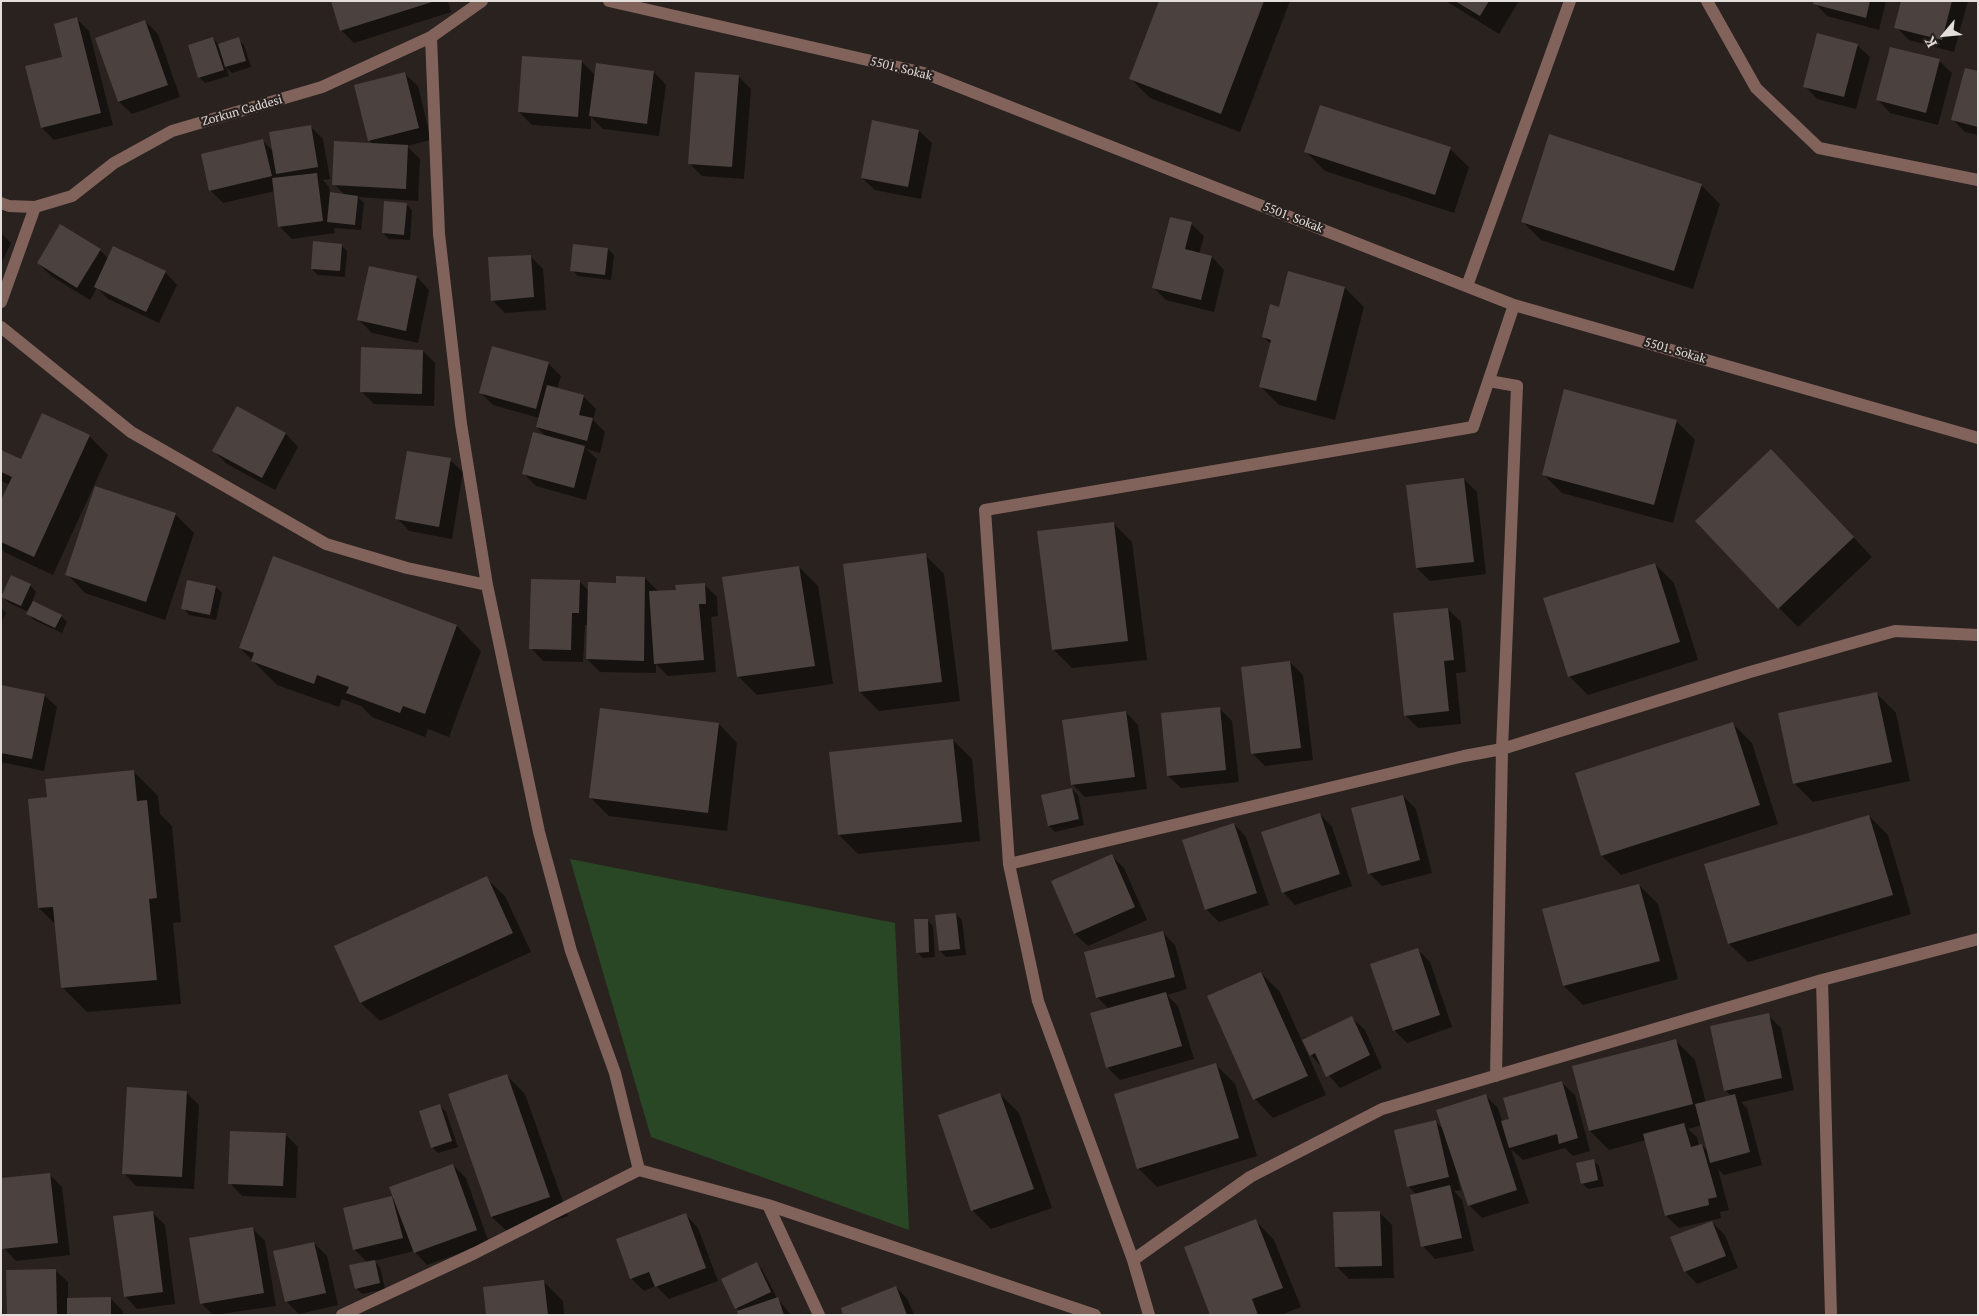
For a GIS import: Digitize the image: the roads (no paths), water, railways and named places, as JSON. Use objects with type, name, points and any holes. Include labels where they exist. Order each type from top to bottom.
[{"type":"street","name":"Zorkun Caddesi","points":[[1,203],[9,206],[35,207],[72,196],[114,163],[172,131],[322,87],[431,37],[482,1]]},
{"type":"street","name":"5501. Sokak","points":[[609,1],[924,73],[1514,306],[1978,438]]},
{"type":"street","points":[[1467,286],[1570,1]]},
{"type":"street","points":[[1707,1],[1756,88],[1819,148],[1978,180]]},
{"type":"street","points":[[431,37],[439,234],[461,424],[487,585],[539,832],[554,890],[571,951],[614,1073],[639,1170]]},
{"type":"street","points":[[1,302],[35,207]]},
{"type":"street","points":[[1149,1315],[1133,1260],[1038,1001],[1009,864],[986,510],[1473,427],[1514,306]]},
{"type":"street","points":[[1,327],[131,432],[326,544],[407,568],[487,585]]},
{"type":"street","points":[[1489,381],[1517,386],[1502,749],[1496,1076]]},
{"type":"street","points":[[1009,864],[1454,758],[1502,749],[1750,672],[1896,631],[1978,634]]},
{"type":"street","points":[[1133,1260],[1250,1177],[1382,1109],[1822,980],[1978,939]]},
{"type":"street","points":[[1822,980],[1832,1315]]},
{"type":"street","points":[[342,1315],[475,1253],[639,1170],[768,1205],[1095,1315]]},
{"type":"street","points":[[768,1205],[820,1315]]}]
